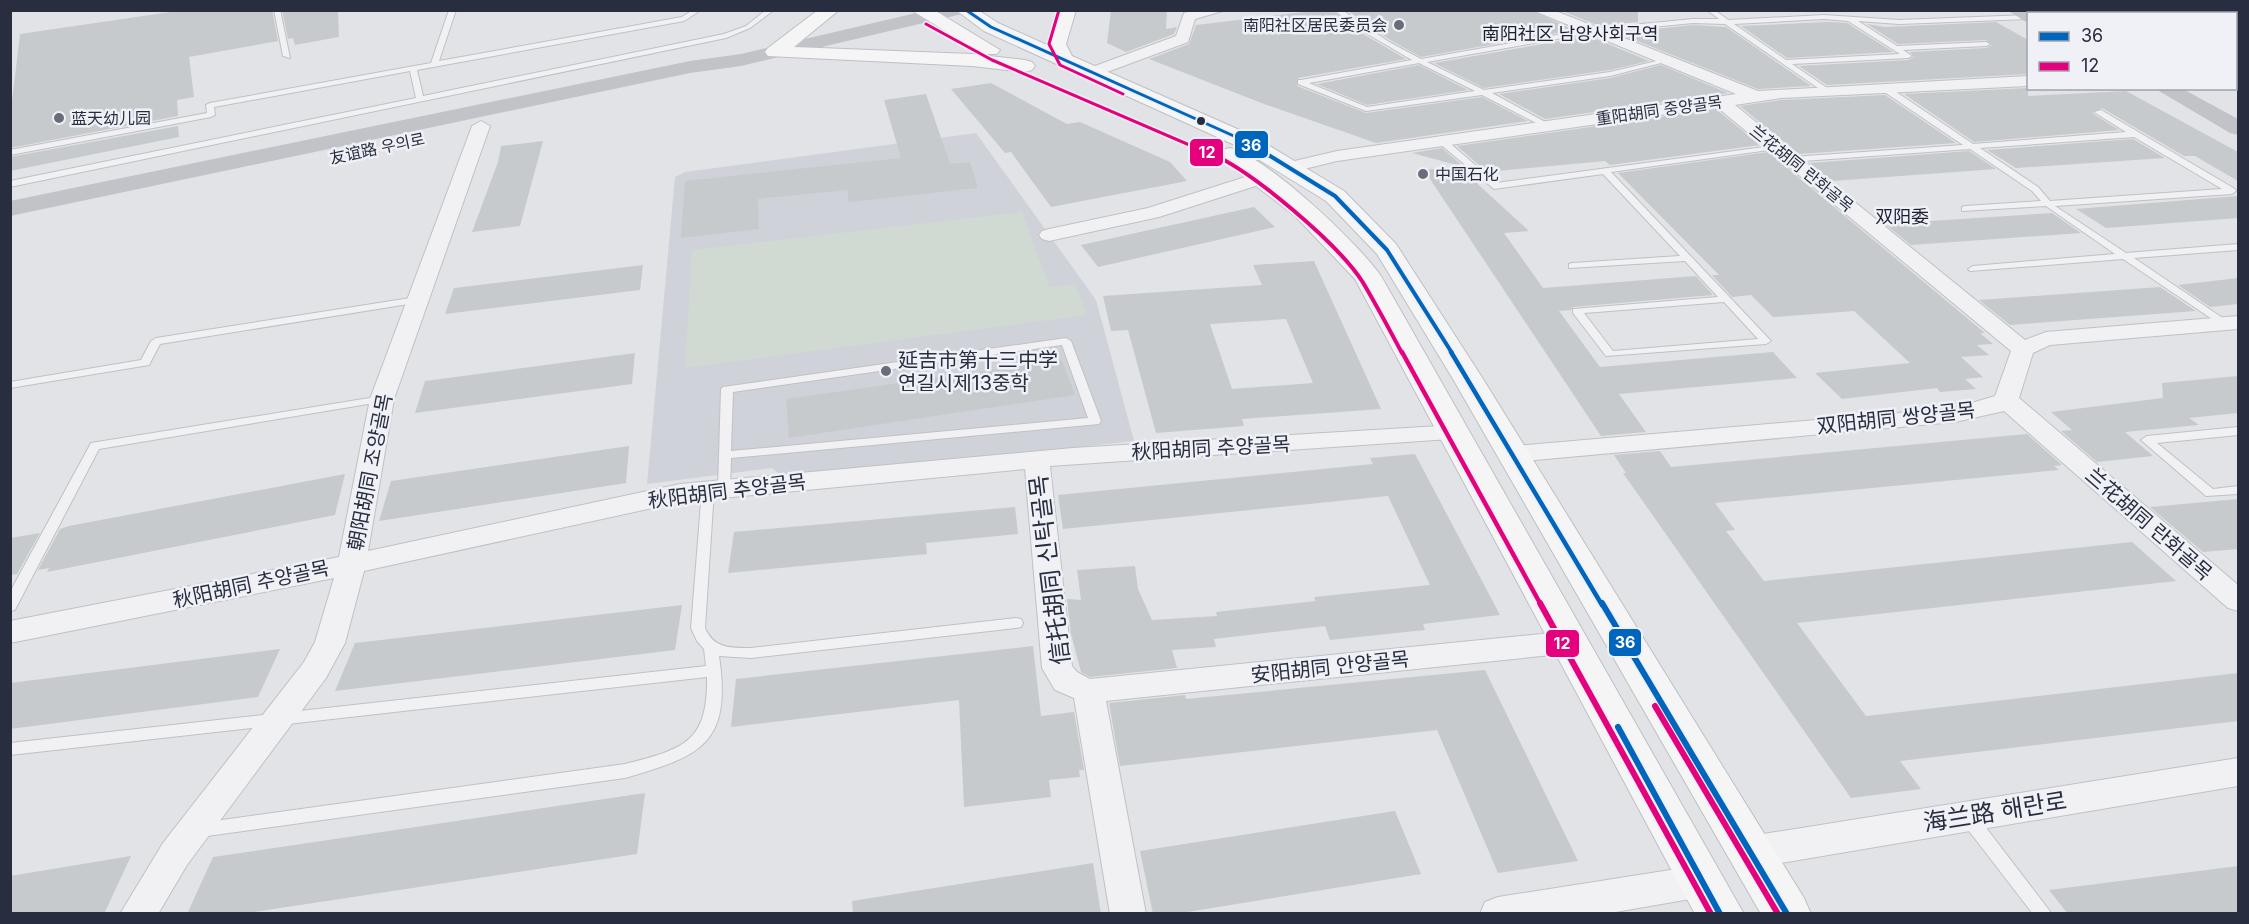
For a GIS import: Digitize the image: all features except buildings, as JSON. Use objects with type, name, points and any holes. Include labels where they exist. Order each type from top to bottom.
[{"type":"main road","points":[[775,52],[830,10]]},
{"type":"main road","points":[[965,10],[991,27],[1245,141],[1278,172],[1343,246],[1367,276],[1456,433],[1720,914]]},
{"type":"main road","points":[[1064,59],[1056,44],[1066,10]]},
{"type":"main road","points":[[935,13],[1025,66],[1335,196],[1387,250],[1417,293],[1514,454],[1787,914]]},
{"type":"main road","name":"友谊路 우의로","points":[[10,209],[690,68],[741,60],[935,13]]},
{"type":"main road","points":[[775,52],[972,60],[1025,66]]},
{"type":"main road","name":"友谊路 우의로","points":[[10,225],[701,79],[741,60]]},
{"type":"main road","points":[[2168,90],[2238,128]]},
{"type":"main road","points":[[2199,90],[2238,111]]},
{"type":"street","points":[[1539,10],[1755,96]]},
{"type":"street","points":[[1093,72],[1183,39],[1189,16],[1211,11]]},
{"type":"street","name":"重阳胡同 중양골목","points":[[1049,236],[1152,213],[1278,172],[1337,156],[1755,96],[1824,90],[2027,81]]},
{"type":"street","name":"兰花胡同 란화골목","points":[[1720,101],[2023,349]]},
{"type":"street","name":"朝阳胡同 조양골목","points":[[138,914],[192,831],[315,670],[330,643],[352,564],[382,399],[481,126]]},
{"type":"street","points":[[2006,400],[2023,349],[2046,339],[2234,323]]},
{"type":"street","name":"兰花胡同 란화골목","points":[[2006,400],[2238,601]]},
{"type":"street","name":"双阳胡同 쌍양골목","points":[[1514,454],[1955,415],[1999,405],[2006,400]]},
{"type":"street","name":"秋阳胡同 추양골목","points":[[10,632],[352,564],[680,493],[1037,459],[1456,433]]},
{"type":"street","name":"信托胡同 신탁골목","points":[[1037,459],[1057,668],[1066,681],[1089,691]]},
{"type":"street","name":"安阳胡同 안양골목","points":[[1089,691],[1571,642]]},
{"type":"street","points":[[1089,691],[1128,914]]},
{"type":"street","name":"海兰路 해란로","points":[[1751,852],[2238,772]]},
{"type":"street","points":[[1498,914],[1702,881]]},
{"type":"lane","points":[[277,10],[287,56]]},
{"type":"lane","points":[[434,65],[453,10]]},
{"type":"lane","points":[[10,153],[211,116],[210,105],[684,19],[698,10]]},
{"type":"lane","points":[[10,184],[726,36],[748,27],[771,10]]},
{"type":"lane","points":[[1337,10],[1366,34],[1481,92],[1512,105],[1546,126]]},
{"type":"lane","points":[[1710,10],[1824,90]]},
{"type":"lane","points":[[1871,10],[1887,21]]},
{"type":"lane","points":[[1665,61],[1610,74],[1366,109],[1301,82],[1591,31],[1693,21],[1849,19],[1887,21],[2024,15]]},
{"type":"lane","points":[[1784,62],[1908,56],[1849,19]]},
{"type":"lane","points":[[1896,48],[1986,44]]},
{"type":"lane","points":[[413,69],[420,99]]},
{"type":"lane","points":[[1883,87],[2035,189],[2047,204],[2124,256],[2234,323]]},
{"type":"lane","points":[[2098,112],[2235,193]]},
{"type":"lane","points":[[1792,160],[2135,134]]},
{"type":"lane","points":[[1442,141],[1494,186],[1776,147]]},
{"type":"lane","points":[[1605,171],[1727,299],[1766,341],[1610,354],[1577,311],[1727,299]]},
{"type":"lane","points":[[1965,209],[2235,193]]},
{"type":"lane","points":[[1973,269],[2238,247]]},
{"type":"lane","points":[[1572,266],[1688,258]]},
{"type":"lane","points":[[10,385],[145,363],[156,341],[417,300]]},
{"type":"lane","points":[[725,455],[1095,421],[1066,341],[727,389],[725,455],[716,490],[698,628],[702,640],[711,649],[722,652],[751,653],[1016,623]]},
{"type":"lane","points":[[10,606],[95,446],[382,399]]},
{"type":"lane","points":[[2238,431],[2147,440],[2210,492],[2238,490]]},
{"type":"lane","points":[[192,831],[625,771],[664,759],[690,749],[704,735],[713,705],[715,671],[711,649]]},
{"type":"lane","points":[[10,748],[715,671]]},
{"type":"lane","points":[[1967,816],[2044,914]]},
{"type":"shaded area","name":"延吉市第十三中学 연길시제13중학","points":[[976,133],[1096,300],[1134,441],[785,479],[772,468],[647,484],[675,177],[685,172]]},
{"type":"shaded area","points":[[1022,212],[1049,287],[1075,284],[1087,315],[685,368],[692,250]]},
{"type":"transit line","name":"36","points":[[966,10],[991,27],[1245,141],[1335,196],[1387,250],[1468,379],[1787,914]]},
{"type":"transit line","name":"12","points":[[1059,10],[1049,44],[1060,65],[1123,94]]},
{"type":"transit line","name":"12","points":[[926,24],[992,60],[1218,157],[1259,183],[1338,251],[1361,280],[1421,386],[1711,914]]},
{"type":"transit line","name":"12","points":[[1655,706],[1778,914]]},
{"type":"transit line","name":"36","points":[[1618,727],[1720,914]]},
{"type":"place","name":"南阳社区居民委员会","points":[[1399,25]]},
{"type":"place","name":"蓝天幼儿园","points":[[59,118]]},
{"type":"place","name":"中国石化","points":[[1423,174]]},
{"type":"place","name":"延吉市第十三中学 연길시제13중학","points":[[886,371]]},
{"type":"district","name":"南阳社区 남양사회구역","points":[[1570,34]]},
{"type":"district","name":"双阳委","points":[[1902,217]]}]
